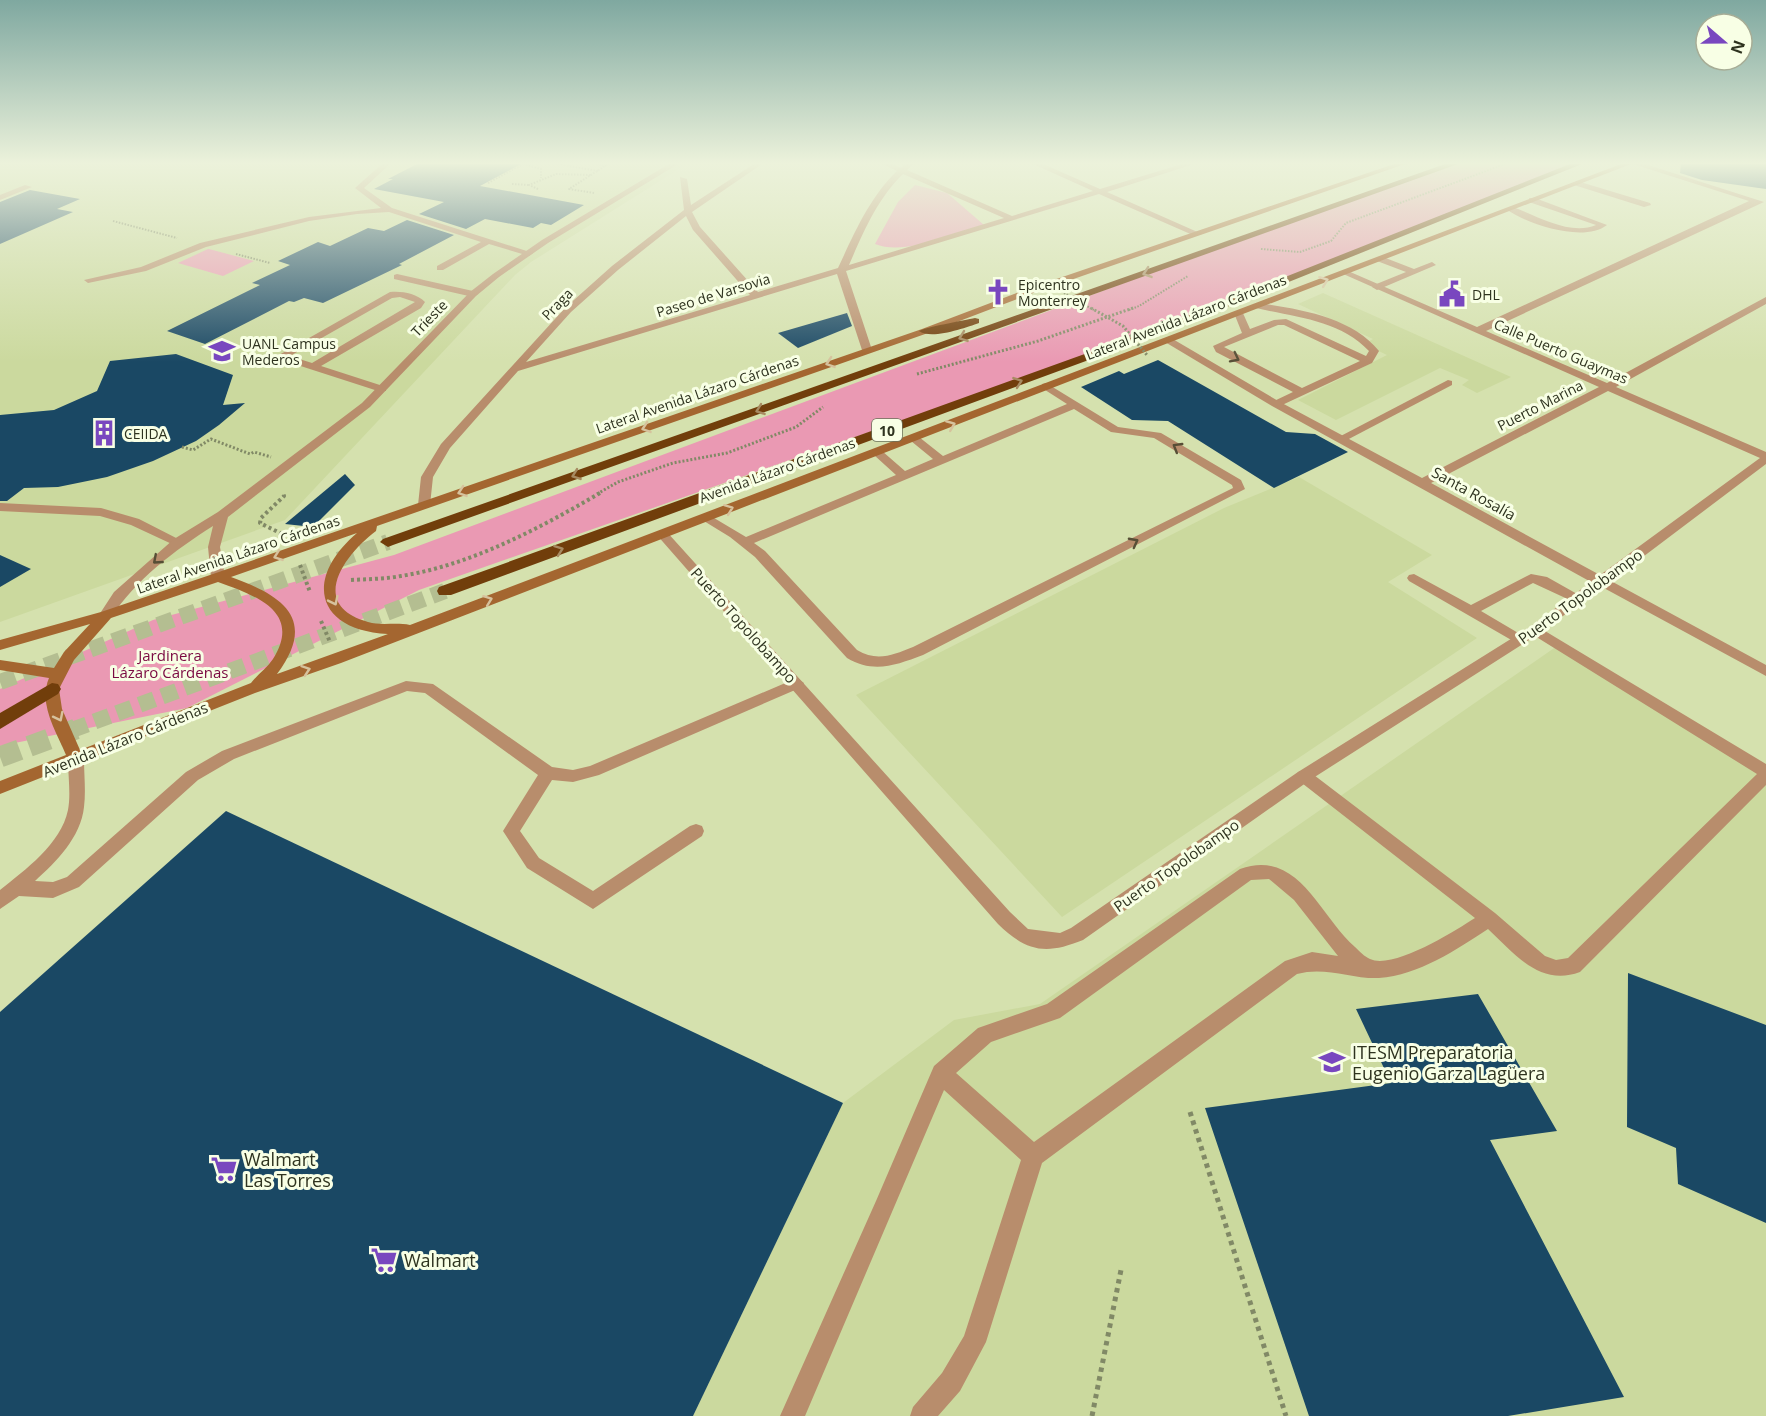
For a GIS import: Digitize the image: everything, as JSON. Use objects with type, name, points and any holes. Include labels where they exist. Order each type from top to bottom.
[{"type":"highway","points":[[388,542],[1267,230]]},
{"type":"highway","name":"Avenida Lázaro Cárdenas","points":[[445,591],[1158,331],[1412,230]]},
{"type":"highway","points":[[1150,351],[1186,330],[1283,290],[1297,276]]},
{"type":"highway","points":[[925,331],[955,327],[1016,309],[1044,309]]},
{"type":"highway","points":[[0,722],[55,682]]},
{"type":"main road","name":"Lateral Avenida Lázaro Cárdenas","points":[[0,645],[106,615],[218,577],[1209,230]]},
{"type":"main road","name":"Lateral Avenida Lázaro Cárdenas","points":[[250,689],[915,439],[1046,386],[1150,351],[1168,340],[1455,230]]},
{"type":"main road","points":[[398,514],[378,524],[352,543],[334,565],[329,584],[331,598],[336,608],[356,623],[380,628],[415,628]]},
{"type":"main road","points":[[218,577],[277,604],[285,612],[289,623],[286,648],[278,662],[262,681],[250,689]]},
{"type":"main road","points":[[76,759],[54,709],[55,682],[69,656],[106,615]]},
{"type":"main road","points":[[0,665],[55,682]]},
{"type":"main road","name":"Avenida Lázaro Cárdenas","points":[[0,788],[250,689]]},
{"type":"street","points":[[88,280],[143,269],[203,245],[263,230]]},
{"type":"street","points":[[451,230],[529,253]]},
{"type":"street","name":"Trieste","points":[[106,615],[119,595],[178,542],[222,515],[347,421],[382,389],[472,294],[529,253],[567,230]]},
{"type":"street","name":"Praga","points":[[424,505],[427,477],[446,446],[568,310],[615,268],[664,230]]},
{"type":"street","points":[[698,230],[755,296]]},
{"type":"street","points":[[860,230],[841,272],[867,350]]},
{"type":"street","name":"Paseo de Varsovia","points":[[518,368],[977,230]]},
{"type":"street","points":[[1189,230],[1198,234]]},
{"type":"street","points":[[1479,330],[1694,230]]},
{"type":"street","points":[[440,268],[488,242]]},
{"type":"street","points":[[1380,259],[1413,272]]},
{"type":"street","points":[[1377,286],[1432,265]]},
{"type":"street","name":"Calle Puerto Guaymas","points":[[1345,273],[1610,386],[1766,457]]},
{"type":"street","points":[[397,277],[472,294]]},
{"type":"street","points":[[314,366],[417,306],[420,302],[401,294],[390,295],[284,355],[314,366],[382,389]]},
{"type":"street","name":"Puerto Marina","points":[[1422,483],[1610,386],[1766,300]]},
{"type":"street","points":[[1258,306],[1310,315],[1365,340],[1374,351],[1368,361],[1276,404]]},
{"type":"street","points":[[1239,313],[1247,334]]},
{"type":"street","points":[[1301,392],[1218,348],[1220,345],[1277,322],[1292,323],[1368,361]]},
{"type":"street","name":"Santa Rosalía","points":[[1168,340],[1276,404],[1766,671]]},
{"type":"street","points":[[1341,439],[1448,383]]},
{"type":"street","points":[[705,518],[745,542],[760,554],[852,654],[862,662],[873,664],[918,651],[1240,488],[1237,483],[1157,435],[1115,430],[1046,386]]},
{"type":"street","points":[[745,542],[1074,405]]},
{"type":"street","points":[[915,439],[941,460]]},
{"type":"street","points":[[878,453],[904,476]]},
{"type":"street","name":"Puerto Topolobampo","points":[[662,534],[1004,918],[1023,936],[1060,941],[1077,934],[1304,776],[1535,630],[1766,457]]},
{"type":"street","points":[[0,516],[7,508],[101,512],[135,522],[178,542]]},
{"type":"street","points":[[218,577],[214,547],[222,515]]},
{"type":"street","points":[[1414,578],[1520,640]]},
{"type":"street","points":[[1471,611],[1531,578],[1542,580],[1578,599]]},
{"type":"street","points":[[1304,776],[1489,919],[1538,962],[1556,969],[1573,966],[1766,774],[1535,630]]},
{"type":"street","points":[[16,888],[53,890],[73,882],[192,776],[228,755],[406,686],[428,688],[548,773],[573,776],[593,771],[796,683]]},
{"type":"street","points":[[0,901],[54,851],[70,829],[76,811],[76,759]]},
{"type":"street","points":[[548,773],[512,831],[533,863],[593,901],[696,831]]},
{"type":"street","points":[[792,1416],[884,1209],[941,1073],[985,1035],[1053,1011],[1246,874],[1259,871],[1281,876],[1317,915],[1341,946],[1365,967]]},
{"type":"street","points":[[922,1416],[951,1382],[974,1342],[1033,1156],[1292,967],[1312,961],[1379,969],[1402,964],[1438,951],[1489,919]]},
{"type":"street","points":[[941,1073],[1033,1156]]},
{"type":"path","points":[[1260,249],[1300,252],[1331,241],[1340,230]]},
{"type":"path","points":[[917,374],[1038,340],[1139,306],[1192,274]]},
{"type":"path","points":[[1064,293],[1123,326],[1150,351]]},
{"type":"path","points":[[310,592],[329,584],[401,576],[441,567],[538,529],[618,482],[673,464],[727,453],[796,427],[824,405]]},
{"type":"path","points":[[182,447],[193,450],[211,440],[250,454],[254,452],[292,462]]},
{"type":"path","points":[[282,534],[260,523],[261,518],[284,496],[283,493]]},
{"type":"path","points":[[1190,1112],[1286,1416]]},
{"type":"path","points":[[1092,1416],[1121,1270]]},
{"type":"shaded area","name":"UANL Campus Mederos","points":[[0,230],[582,230],[531,262],[515,275],[285,520],[0,622]]},
{"type":"shaded area","points":[[1323,293],[1511,377],[1477,393],[1462,385],[1469,380],[1440,368],[1336,420],[1298,400],[1387,355],[1364,344],[1373,339],[1298,304]]},
{"type":"shaded area","points":[[1299,477],[1432,555],[1388,582],[1477,638],[1062,917],[856,695],[1224,508]]},
{"type":"shaded area","name":"ITESM Preparatoria Eugenio Garza Lagüera","points":[[1560,644],[1766,768],[1766,1416],[693,1416],[843,1103],[954,1020],[1040,1004]]},
{"type":"green space","points":[[883,230],[968,230],[914,246],[887,247],[875,244]]},
{"type":"green space","name":"Jardinera Lázaro Cárdenas","points":[[1267,230],[1412,230],[1158,331],[419,590],[187,708],[0,746],[0,689],[153,620],[394,555]]},
{"type":"green space","points":[[208,249],[254,261],[223,276],[178,263]]},
{"type":"building","points":[[0,230],[32,230],[0,244]]},
{"type":"building","points":[[364,230],[439,230],[454,235],[399,264],[402,265],[323,303],[304,298],[294,302],[289,301],[205,344],[167,331],[260,285],[252,283],[290,265],[278,261],[318,242],[330,246]]},
{"type":"building","points":[[847,313],[852,326],[798,348],[778,333]]},
{"type":"building","name":"CEIIDA","points":[[176,354],[233,375],[223,405],[245,403],[196,441],[153,461],[107,477],[58,487],[24,488],[7,501],[0,501],[0,415],[54,410],[97,391],[110,361]]},
{"type":"building","points":[[1158,360],[1286,432],[1315,434],[1348,452],[1274,488],[1168,421],[1132,420],[1081,387],[1119,371],[1124,374]]},
{"type":"building","points":[[345,474],[355,485],[313,527],[285,524]]},
{"type":"building","points":[[0,555],[31,569],[0,587]]},
{"type":"building","name":"Walmart","points":[[226,811],[843,1103],[693,1416],[0,1416],[0,1012]]},
{"type":"building","points":[[1628,973],[1766,1025],[1766,1223],[1678,1184],[1676,1148],[1627,1127]]},
{"type":"building","points":[[1478,994],[1557,1131],[1490,1140],[1624,1397],[1508,1416],[1309,1416],[1205,1108],[1391,1083],[1356,1009]]},
{"type":"tunnel","points":[[0,682],[388,542]]},
{"type":"tunnel","points":[[72,730],[445,591]]},
{"type":"tunnel","points":[[0,757],[76,729]]},
{"type":"place","name":"Epicentro Monterrey","points":[[998,292]]},
{"type":"place","name":"DHL","points":[[1452,294]]},
{"type":"place","name":"UANL Campus Mederos","points":[[222,351]]},
{"type":"place","name":"CEIIDA","points":[[104,433]]},
{"type":"place","name":"ITESM Preparatoria Eugenio Garza Lagüera","points":[[1332,1062]]},
{"type":"place","name":"Walmart Las Torres","points":[[224,1169]]},
{"type":"place","name":"Walmart","points":[[384,1260]]}]
